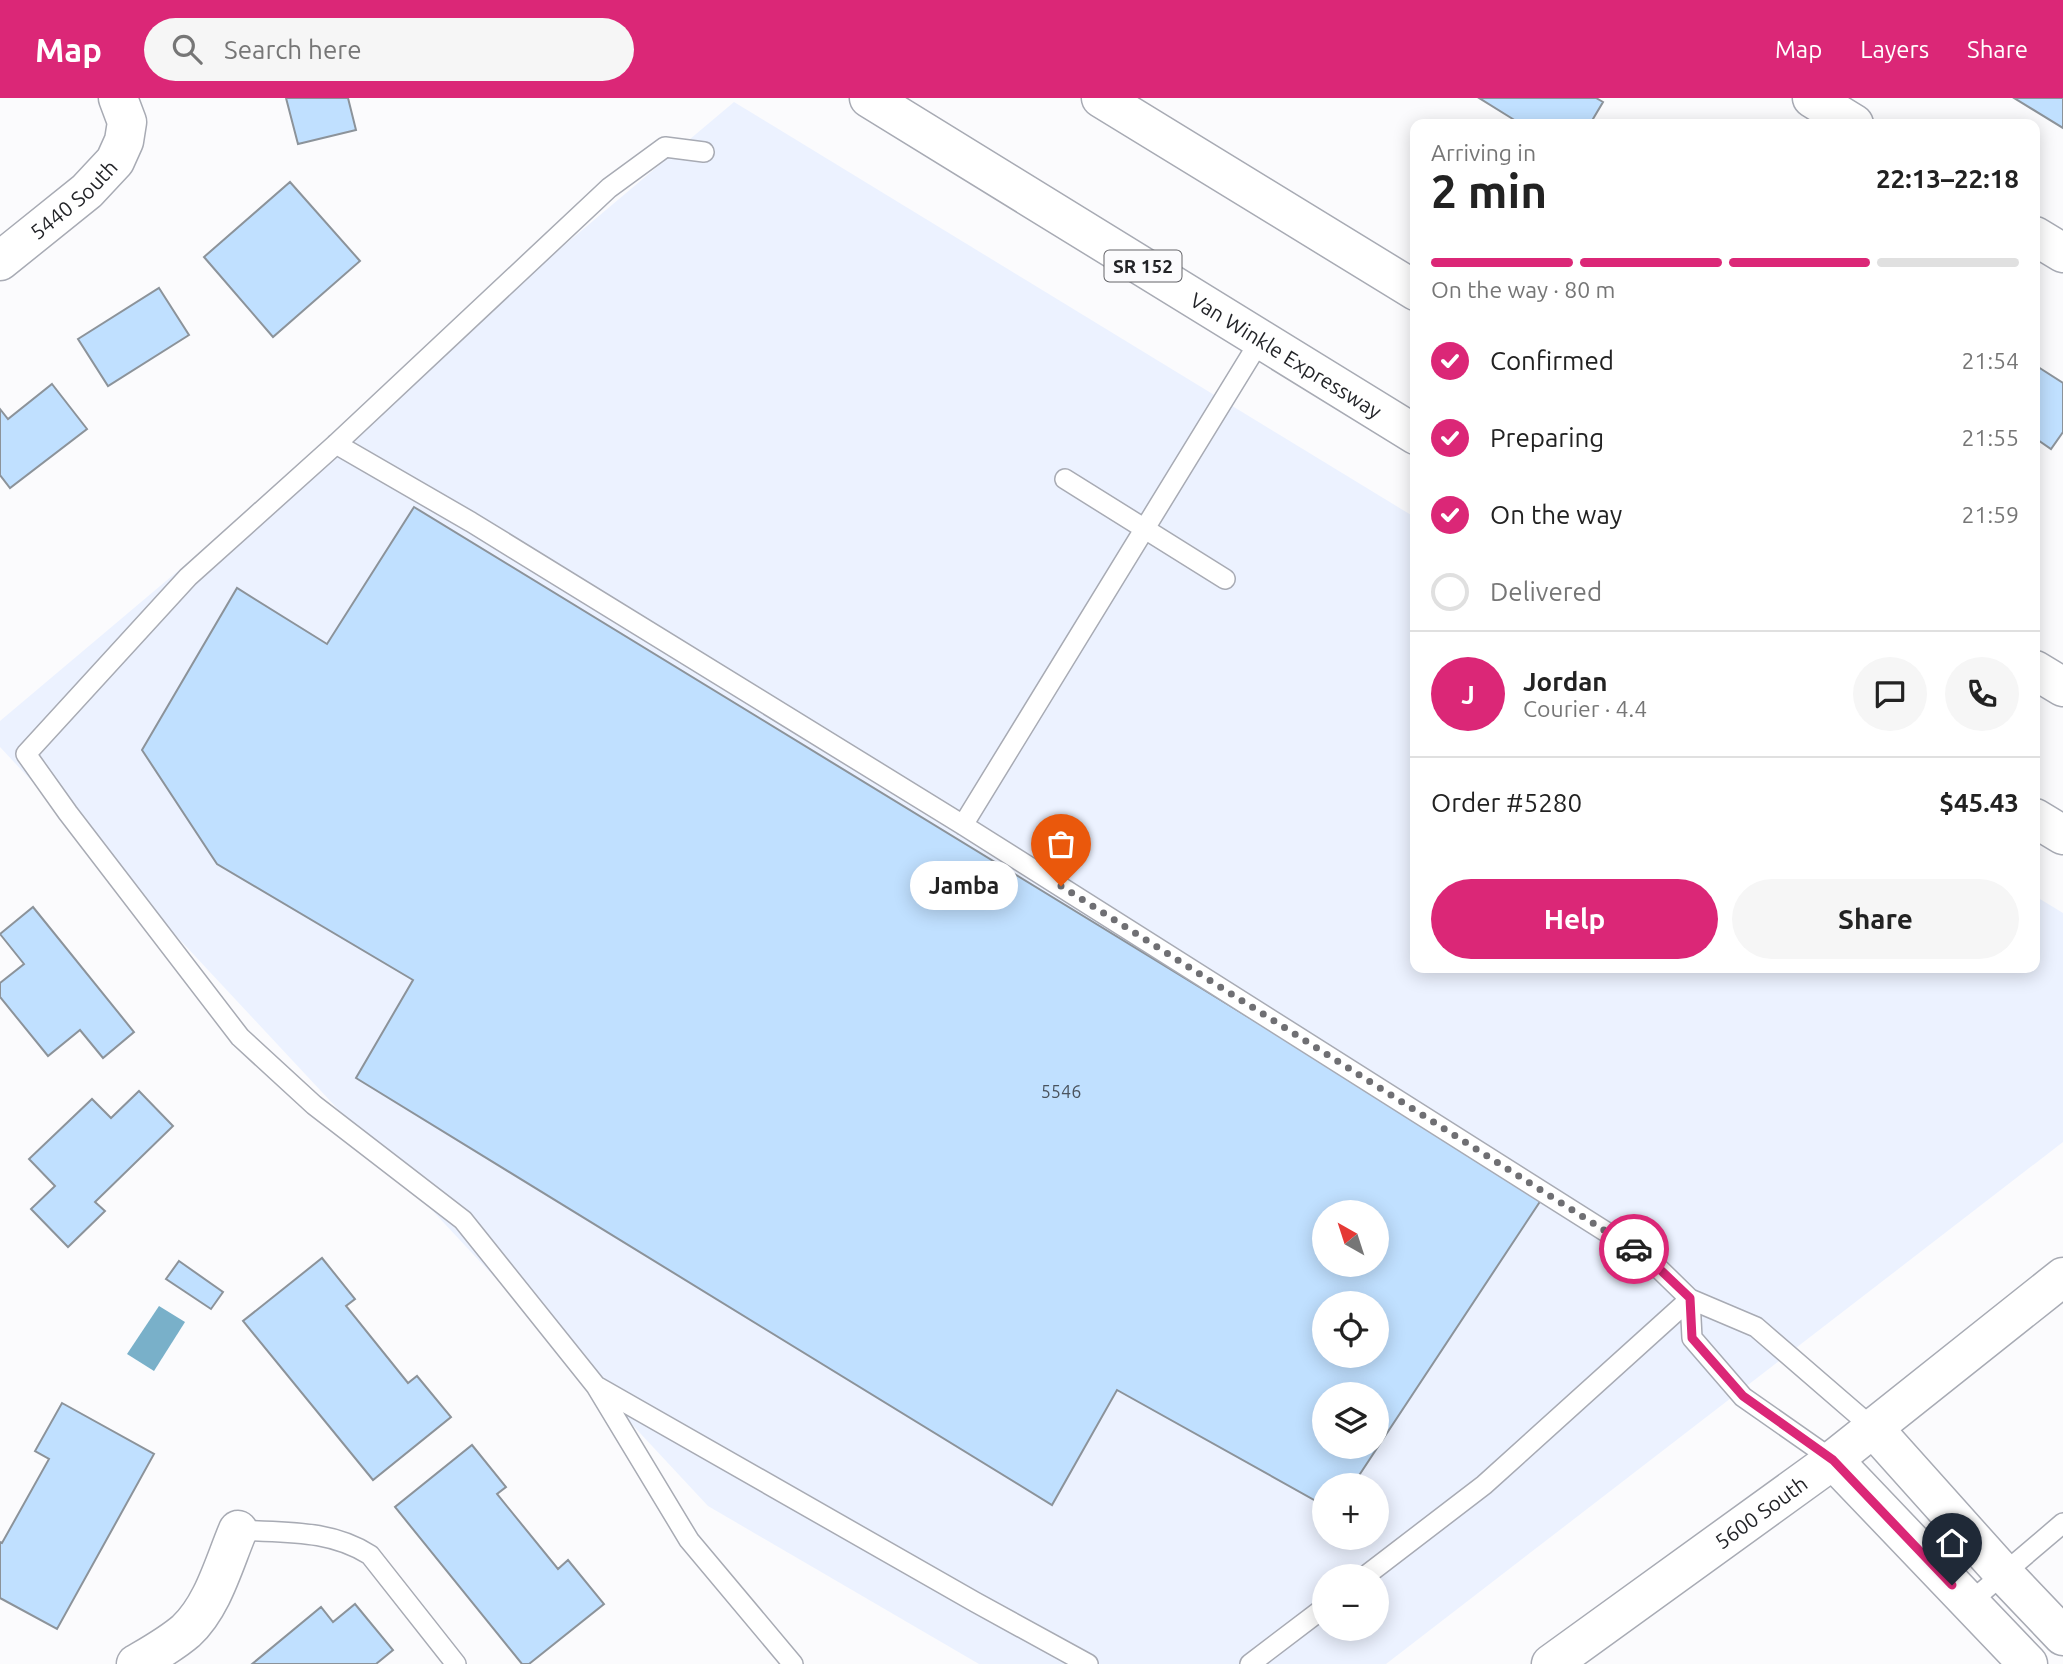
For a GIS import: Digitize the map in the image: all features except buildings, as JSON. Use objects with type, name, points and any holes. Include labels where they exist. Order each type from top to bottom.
[{"type":"main road","name":"Van Winkle Expressway","points":[[869,98],[1410,431]]},
{"type":"main road","points":[[1101,98],[1410,287]]},
{"type":"main road","points":[[1812,98],[1846,119]]},
{"type":"main road","name":"5440 South","points":[[0,261],[102,177],[116,161],[124,141],[122,110]]},
{"type":"main road","points":[[2040,239],[2063,253]]},
{"type":"main road","points":[[2040,673],[2063,687]]},
{"type":"main road","points":[[2040,821],[2063,835]]},
{"type":"main road","name":"5600 South","points":[[1551,1664],[1833,1460],[2063,1277]]},
{"type":"main road","points":[[1874,1429],[2003,1573],[2049,1652]]},
{"type":"main road","points":[[1833,1460],[1969,1602],[2049,1652]]},
{"type":"main road","points":[[136,1664],[187,1630],[202,1612],[238,1530]]},
{"type":"lane","points":[[704,152],[665,147],[609,188],[336,444],[188,577],[26,754],[240,1037],[314,1105],[463,1220],[596,1386],[689,1540],[793,1664]]},
{"type":"lane","points":[[963,825],[1261,339]]},
{"type":"lane","points":[[336,444],[471,522],[963,825],[1649,1259],[1690,1298],[1756,1327],[1874,1429]]},
{"type":"lane","points":[[1065,479],[1225,579]]},
{"type":"lane","points":[[1690,1298],[1692,1338],[1743,1396],[1833,1460]]},
{"type":"lane","points":[[1381,1564],[1484,1485],[1690,1298]]},
{"type":"lane","points":[[596,1386],[1088,1664]]},
{"type":"lane","points":[[1969,1602],[2063,1523]]},
{"type":"lane","points":[[238,1530],[325,1535],[357,1547],[370,1555],[456,1664]]},
{"type":"lane","points":[[1250,1664],[1312,1617]]},
{"type":"shaded area","points":[[734,102],[1410,514],[1410,973],[2040,973],[2040,899],[2063,913],[2063,1142],[1386,1664],[979,1664],[708,1506],[0,747],[0,721]]},
{"type":"water","points":[[159,1306],[185,1322],[154,1371],[127,1354]]},
{"type":"way so far","points":[[1061,886],[1634,1249]]},
{"type":"place","name":"Jamba","points":[[1061,886]]},
{"type":"route","points":[[1634,1249],[1649,1259],[1690,1298],[1692,1338],[1743,1396],[1833,1460],[1952,1585]]}]
